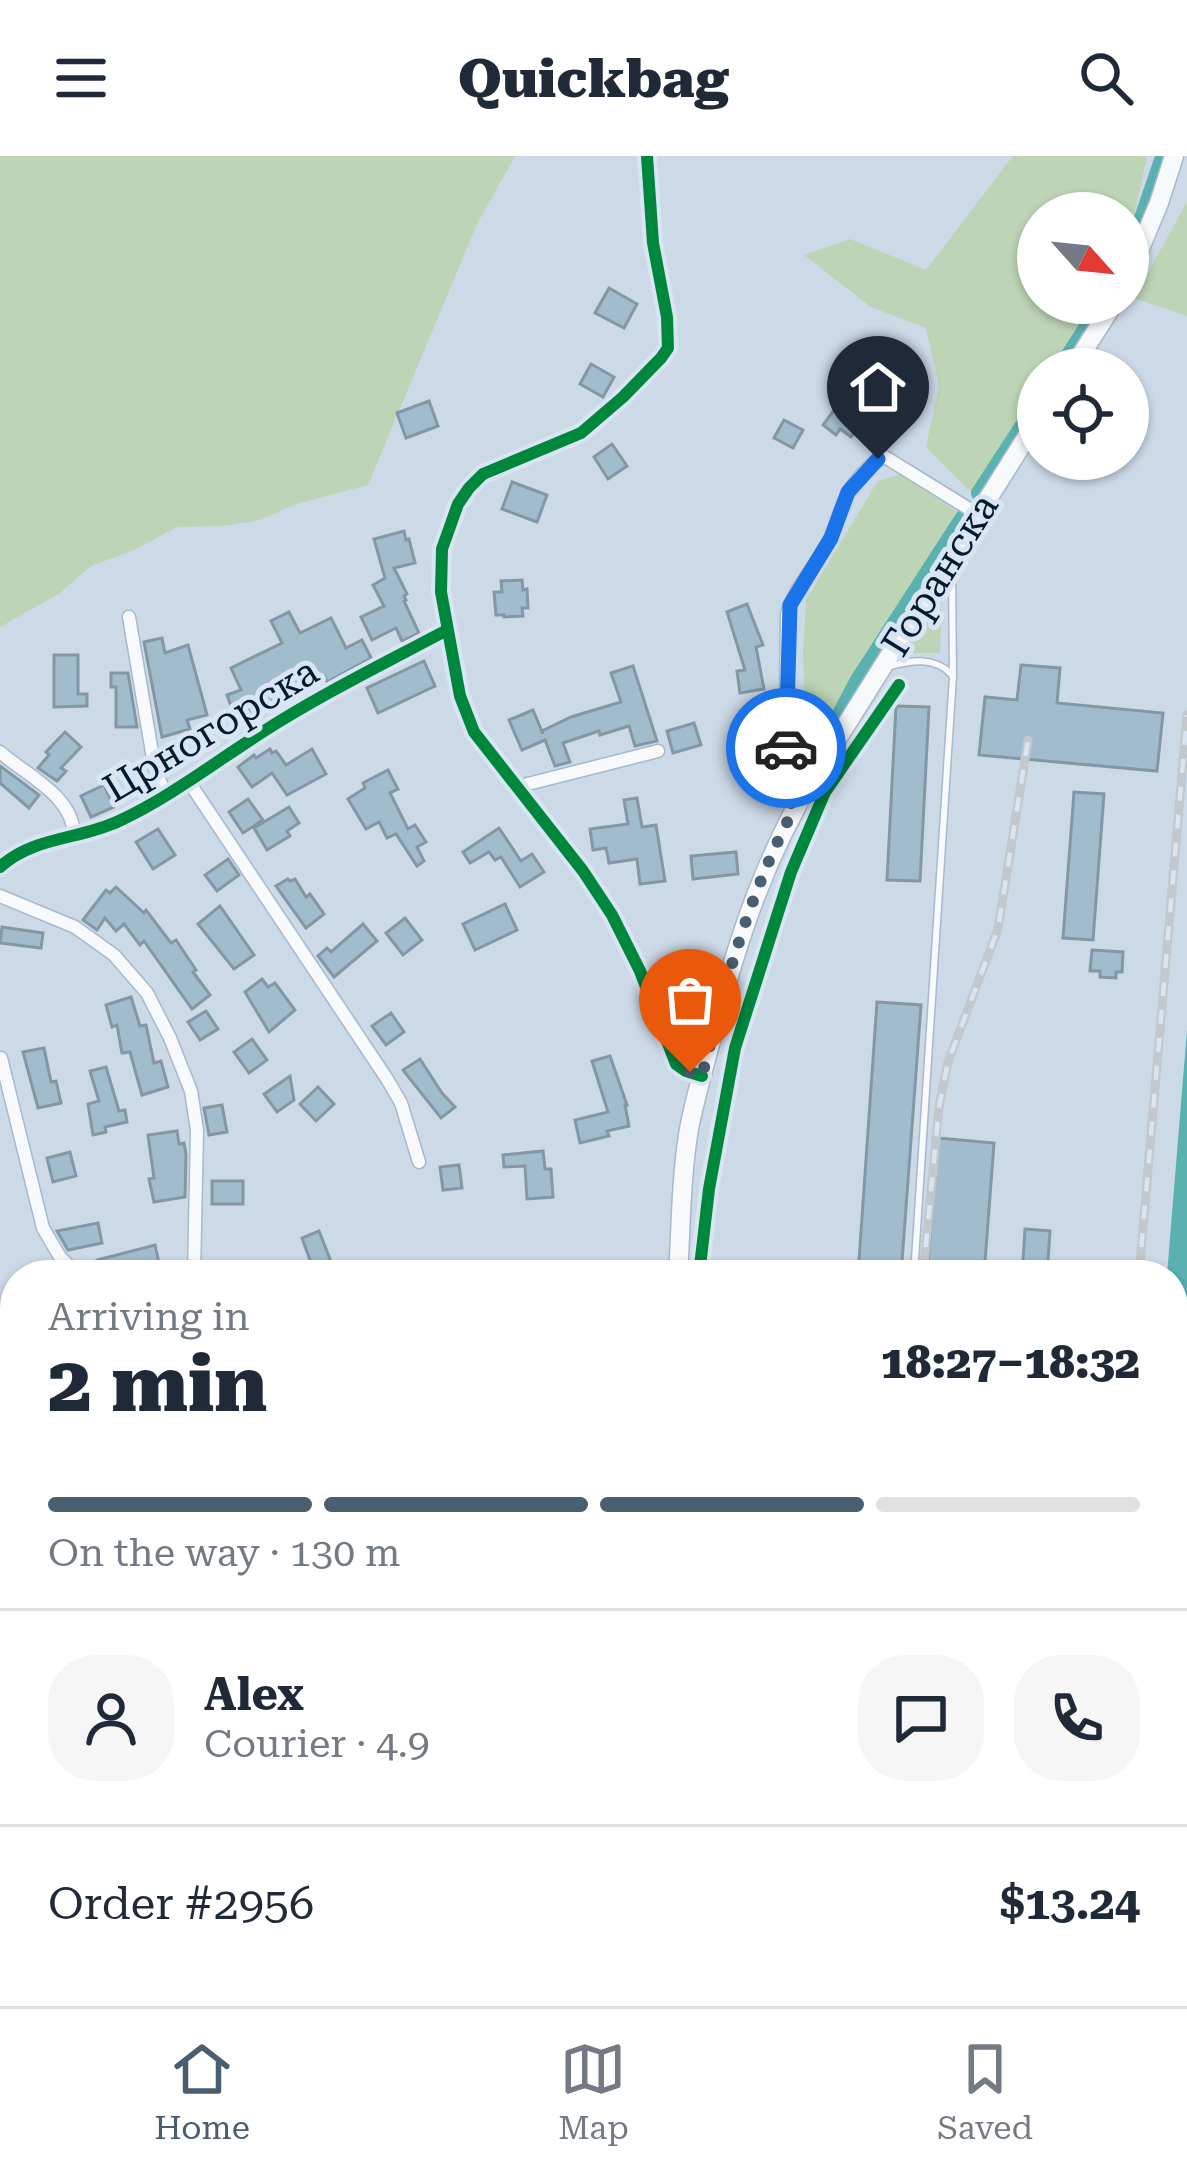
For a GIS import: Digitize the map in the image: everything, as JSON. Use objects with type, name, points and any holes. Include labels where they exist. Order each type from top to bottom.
[{"type":"main road","points":[[1149,227],[1174,156]]},
{"type":"main road","name":"Горанска","points":[[679,1260],[687,1145],[702,1076],[752,902],[774,848],[1017,453]]},
{"type":"street","points":[[647,156],[668,348],[611,409],[581,433],[483,474],[469,488],[442,549],[441,592],[465,712],[474,732],[612,915],[640,971],[676,1064],[702,1076]]},
{"type":"street","points":[[794,809],[785,791],[788,615],[793,598],[831,538],[848,492],[885,457],[979,515]]},
{"type":"street","points":[[129,616],[155,770],[166,795]]},
{"type":"street","name":"Црногорска","points":[[0,866],[41,842],[119,821],[189,782],[261,733],[447,630]]},
{"type":"street","points":[[0,752],[68,808],[74,836]]},
{"type":"street","points":[[516,787],[658,752]]},
{"type":"street","points":[[189,782],[387,1079],[406,1115],[419,1162]]},
{"type":"street","points":[[0,896],[75,928],[114,955],[147,993],[165,1026],[182,1064],[195,1114],[194,1260]]},
{"type":"street","points":[[1,1058],[43,1228],[63,1260]]},
{"type":"lane","points":[[915,1260],[953,676],[952,558]]},
{"type":"lane","points":[[880,669],[928,662],[947,668],[953,676]]},
{"type":"shaded area","points":[[0,156],[515,156],[477,224],[368,485],[296,504],[260,520],[177,527],[91,566],[60,593],[0,627]]},
{"type":"shaded area","points":[[1013,156],[1147,156],[1139,192],[1017,192],[1017,324],[1082,324],[1068,348],[1017,348],[1017,428],[974,495],[926,447],[939,385],[926,328],[871,307],[804,255],[850,239],[926,270]]},
{"type":"shaded area","points":[[1187,202],[1187,316],[1149,303],[1149,271]]},
{"type":"shaded area","points":[[902,474],[963,516],[858,680],[808,772],[803,654],[806,600],[878,481]]},
{"type":"shaded area","points":[[942,593],[940,653],[903,653]]},
{"type":"shaded area","points":[[1187,1030],[1187,1260],[1168,1260]]},
{"type":"building","points":[[609,288],[637,304],[624,328],[595,313]]},
{"type":"building","points":[[899,348],[912,363],[903,373],[898,368],[888,378],[878,368]]},
{"type":"building","points":[[591,364],[614,377],[603,397],[580,384]]},
{"type":"building","points":[[843,398],[866,416],[851,437],[840,429],[836,435],[823,425]]},
{"type":"building","points":[[429,401],[438,426],[406,438],[397,413]]},
{"type":"building","points":[[784,420],[803,430],[793,448],[774,438]]},
{"type":"building","points":[[612,444],[627,466],[608,479],[594,457]]},
{"type":"building","points":[[512,482],[547,495],[537,522],[502,509]]},
{"type":"building","points":[[404,531],[415,563],[394,568],[419,633],[402,641],[396,628],[372,640],[361,617],[384,606],[373,585],[385,578],[374,539]]},
{"type":"building","points":[[522,580],[528,608],[522,608],[523,616],[496,615],[494,592],[502,592],[501,581]]},
{"type":"building","points":[[747,604],[763,645],[756,647],[764,689],[740,693],[737,671],[745,670],[727,612]]},
{"type":"building","points":[[289,612],[300,633],[331,618],[346,648],[362,640],[371,658],[236,720],[227,695],[241,690],[231,668],[282,643],[271,621]]},
{"type":"building","points":[[162,638],[165,653],[188,645],[207,715],[187,720],[190,729],[162,737],[144,642]]},
{"type":"building","points":[[54,655],[78,655],[78,694],[87,694],[87,706],[54,707]]},
{"type":"building","points":[[424,661],[435,686],[378,713],[367,688]]},
{"type":"building","points":[[1021,665],[1060,668],[1057,703],[1163,713],[1157,771],[979,755],[985,697],[1017,700]]},
{"type":"building","points":[[633,666],[657,741],[635,746],[629,726],[600,735],[599,731],[563,743],[570,762],[555,766],[545,740],[522,750],[509,720],[533,710],[543,734],[571,717],[621,702],[611,673]]},
{"type":"building","points":[[111,673],[128,673],[137,727],[116,727],[116,687],[111,687]]},
{"type":"building","points":[[896,706],[929,707],[920,881],[887,880]]},
{"type":"building","points":[[694,723],[701,745],[673,753],[667,731]]},
{"type":"building","points":[[65,732],[81,747],[61,768],[66,771],[57,781],[38,768]]},
{"type":"building","points":[[270,749],[286,765],[312,749],[326,774],[287,795],[272,773],[252,787],[238,767]]},
{"type":"building","points":[[0,766],[39,795],[29,808],[0,783]]},
{"type":"building","points":[[388,770],[398,789],[390,793],[408,829],[415,825],[426,842],[417,847],[424,861],[417,866],[396,834],[387,838],[379,822],[366,829],[348,799],[365,788],[363,783]]},
{"type":"building","points":[[104,785],[114,807],[91,817],[81,796]]},
{"type":"building","points":[[1074,792],[1104,794],[1093,940],[1063,938]]},
{"type":"building","points":[[637,798],[642,827],[656,825],[665,881],[640,884],[637,859],[609,863],[606,848],[593,850],[590,829],[628,824],[624,800]]},
{"type":"building","points":[[248,799],[263,820],[243,833],[229,812]]},
{"type":"building","points":[[289,807],[299,823],[287,831],[290,836],[267,850],[254,828]]},
{"type":"building","points":[[499,828],[521,861],[532,854],[544,872],[520,887],[501,857],[495,860],[489,852],[470,863],[463,852]]},
{"type":"building","points":[[158,829],[175,855],[153,869],[136,842]]},
{"type":"building","points":[[736,852],[738,874],[693,879],[691,856]]},
{"type":"building","points":[[228,859],[239,875],[217,891],[205,875]]},
{"type":"building","points":[[295,879],[324,914],[306,928],[276,886]]},
{"type":"building","points":[[116,887],[144,913],[146,910],[171,943],[176,940],[196,970],[210,995],[192,1009],[144,941],[140,945],[124,924],[116,931],[105,918],[97,930],[83,920],[106,890],[110,893]]},
{"type":"building","points":[[505,904],[517,930],[475,950],[463,924]]},
{"type":"building","points":[[220,906],[254,955],[234,969],[198,924]]},
{"type":"building","points":[[405,918],[422,940],[403,955],[386,933]]},
{"type":"building","points":[[363,924],[377,941],[334,977],[318,956],[327,948],[331,952]]},
{"type":"building","points":[[2,927],[43,933],[41,948],[0,943]]},
{"type":"building","points":[[1092,950],[1123,952],[1122,972],[1116,972],[1116,978],[1090,971]]},
{"type":"building","points":[[262,979],[268,987],[275,983],[295,1010],[269,1032],[245,992]]},
{"type":"building","points":[[131,997],[140,1026],[146,1025],[154,1063],[161,1061],[168,1087],[142,1095],[130,1052],[122,1053],[117,1025],[112,1027],[106,1005]]},
{"type":"building","points":[[877,1002],[921,1005],[902,1260],[859,1260]]},
{"type":"building","points":[[206,1011],[218,1029],[200,1040],[188,1022]]},
{"type":"building","points":[[391,1013],[404,1032],[386,1045],[372,1026]]},
{"type":"building","points":[[252,1039],[267,1060],[249,1073],[234,1052]]},
{"type":"building","points":[[44,1048],[61,1103],[38,1108],[23,1052]]},
{"type":"building","points":[[610,1056],[629,1126],[580,1143],[575,1120],[608,1112],[592,1061]]},
{"type":"building","points":[[420,1059],[455,1107],[441,1118],[403,1070]]},
{"type":"building","points":[[106,1067],[127,1122],[93,1135],[88,1104],[99,1101],[90,1071]]},
{"type":"building","points":[[290,1076],[294,1100],[277,1112],[264,1094]]},
{"type":"building","points":[[318,1087],[334,1104],[316,1121],[300,1104]]},
{"type":"building","points":[[222,1105],[227,1132],[209,1135],[204,1108]]},
{"type":"building","points":[[177,1131],[186,1154],[185,1197],[154,1202],[148,1135]]},
{"type":"building","points":[[938,1138],[994,1143],[985,1260],[928,1260]]},
{"type":"building","points":[[543,1151],[545,1169],[551,1169],[553,1197],[527,1199],[525,1166],[504,1167],[503,1155]]},
{"type":"building","points":[[70,1152],[76,1176],[53,1182],[47,1158]]},
{"type":"building","points":[[459,1165],[462,1188],[443,1190],[440,1167]]},
{"type":"building","points":[[212,1181],[243,1181],[243,1204],[212,1204]]},
{"type":"building","points":[[98,1223],[102,1243],[68,1250],[57,1231]]},
{"type":"building","points":[[1025,1229],[1050,1231],[1048,1260],[1023,1260]]},
{"type":"building","points":[[319,1231],[330,1260],[310,1260],[302,1238]]},
{"type":"building","points":[[155,1245],[158,1260],[97,1260]]},
{"type":"waterway","points":[[1149,198],[1163,157]]},
{"type":"waterway","points":[[1073,348],[1089,324]]},
{"type":"waterway","points":[[979,493],[1017,434]]},
{"type":"waterway","points":[[819,754],[858,680],[966,513]]},
{"type":"railway","points":[[1140,1260],[1187,715]]},
{"type":"railway","points":[[924,1260],[939,1107],[948,1062],[998,929],[1028,740]]},
{"type":"cycle path","points":[[647,156],[668,348],[623,397],[581,433],[483,474],[469,488],[442,549],[441,592],[460,696],[474,732],[612,915],[640,971],[676,1064],[702,1076]]},
{"type":"cycle path","points":[[0,867],[27,849],[138,812],[306,706],[447,630]]},
{"type":"cycle path","points":[[701,1260],[735,1048],[791,872],[825,792],[899,685]]},
{"type":"way so far","points":[[690,1072],[702,1076],[752,902],[794,809],[785,791],[786,748]]},
{"type":"route","points":[[786,748],[790,605],[824,552],[848,492],[878,459]]}]
